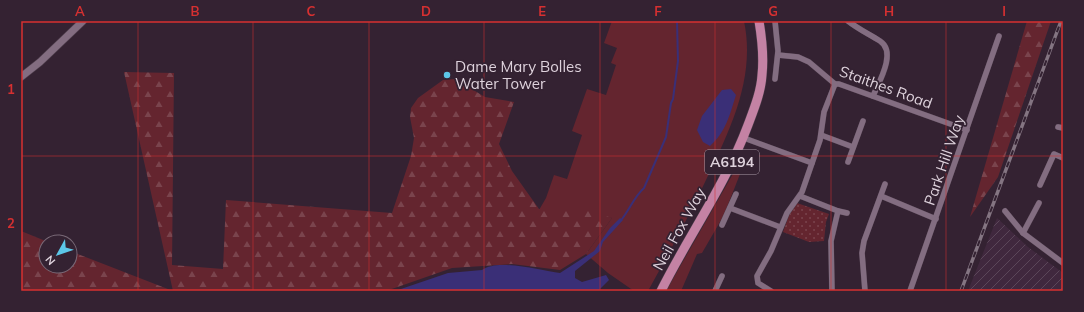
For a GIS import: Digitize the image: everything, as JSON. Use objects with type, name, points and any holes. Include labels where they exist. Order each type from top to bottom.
[{"type":"main road","name":"Neil Fox Way","points":[[661,291],[727,173],[744,138],[753,113],[762,77],[764,54],[759,21]]},
{"type":"street","points":[[21,77],[40,62],[83,21]]},
{"type":"street","points":[[775,21],[778,55],[776,79]]},
{"type":"street","points":[[848,21],[866,34],[882,42],[887,49],[887,59],[873,96]]},
{"type":"street","name":"Park Hill Way","points":[[910,291],[999,36]]},
{"type":"street","name":"Staithes Road","points":[[778,55],[798,57],[809,62],[835,84],[967,130]]},
{"type":"street","points":[[771,291],[758,283],[757,276],[771,251],[787,213],[802,192],[821,135],[824,112],[835,84]]},
{"type":"street","points":[[848,162],[863,121]]},
{"type":"street","points":[[821,135],[853,147]]},
{"type":"street","points":[[744,138],[812,163]]},
{"type":"street","points":[[1040,185],[1054,154],[1063,158]]},
{"type":"street","points":[[865,291],[862,253],[864,241],[886,184]]},
{"type":"street","points":[[722,225],[736,194]]},
{"type":"street","points":[[800,196],[847,213]]},
{"type":"street","points":[[881,196],[936,219]]},
{"type":"street","points":[[1024,233],[1039,203]]},
{"type":"street","points":[[730,208],[780,227]]},
{"type":"street","points":[[832,291],[831,241],[838,210]]},
{"type":"street","points":[[1005,211],[1024,233],[1063,263]]},
{"type":"street","points":[[715,291],[722,276]]},
{"type":"shaded area","points":[[731,89],[736,95],[729,116],[724,129],[710,146],[703,142],[697,130],[702,116],[722,90]]},
{"type":"shaded area","points":[[620,218],[623,220],[603,242],[600,251],[575,271],[575,278],[582,282],[606,275],[609,280],[598,291],[395,291],[448,273],[482,270],[498,265],[520,266],[560,273],[594,251],[610,228]]},
{"type":"shaded area","points":[[997,218],[1028,247],[1063,273],[1063,291],[968,291]]},
{"type":"green space","points":[[612,21],[744,21],[747,42],[744,83],[732,123],[692,208],[648,291],[634,291],[608,273],[586,254],[612,218],[539,210],[546,198],[554,175],[567,179],[582,135],[572,131],[587,89],[606,95],[616,65],[611,63],[617,48],[604,43]]},
{"type":"green space","points":[[1027,21],[1051,21],[998,177],[970,217]]},
{"type":"green space","points":[[124,72],[174,73],[172,265],[223,269],[226,200],[392,213],[411,156],[414,138],[410,117],[411,108],[418,98],[443,80],[455,79],[485,97],[514,102],[499,144],[512,171],[539,209],[584,209],[612,218],[586,254],[560,270],[512,264],[452,268],[386,291],[173,291]]},
{"type":"green space","points":[[734,172],[740,174],[724,215],[702,253],[697,254],[681,291],[666,291]]},
{"type":"green space","points":[[797,203],[829,214],[826,222],[824,241],[809,242],[783,232],[790,212]]},
{"type":"green space","points":[[21,231],[38,238],[38,274],[78,274],[78,254],[173,291],[21,291]]},
{"type":"waterway","points":[[622,219],[637,195],[644,188],[666,137],[678,61],[677,21]]},
{"type":"railway","points":[[961,291],[1061,21]]},
{"type":"place","name":"Dame Mary Bolles Water Tower","points":[[447,75]]}]
